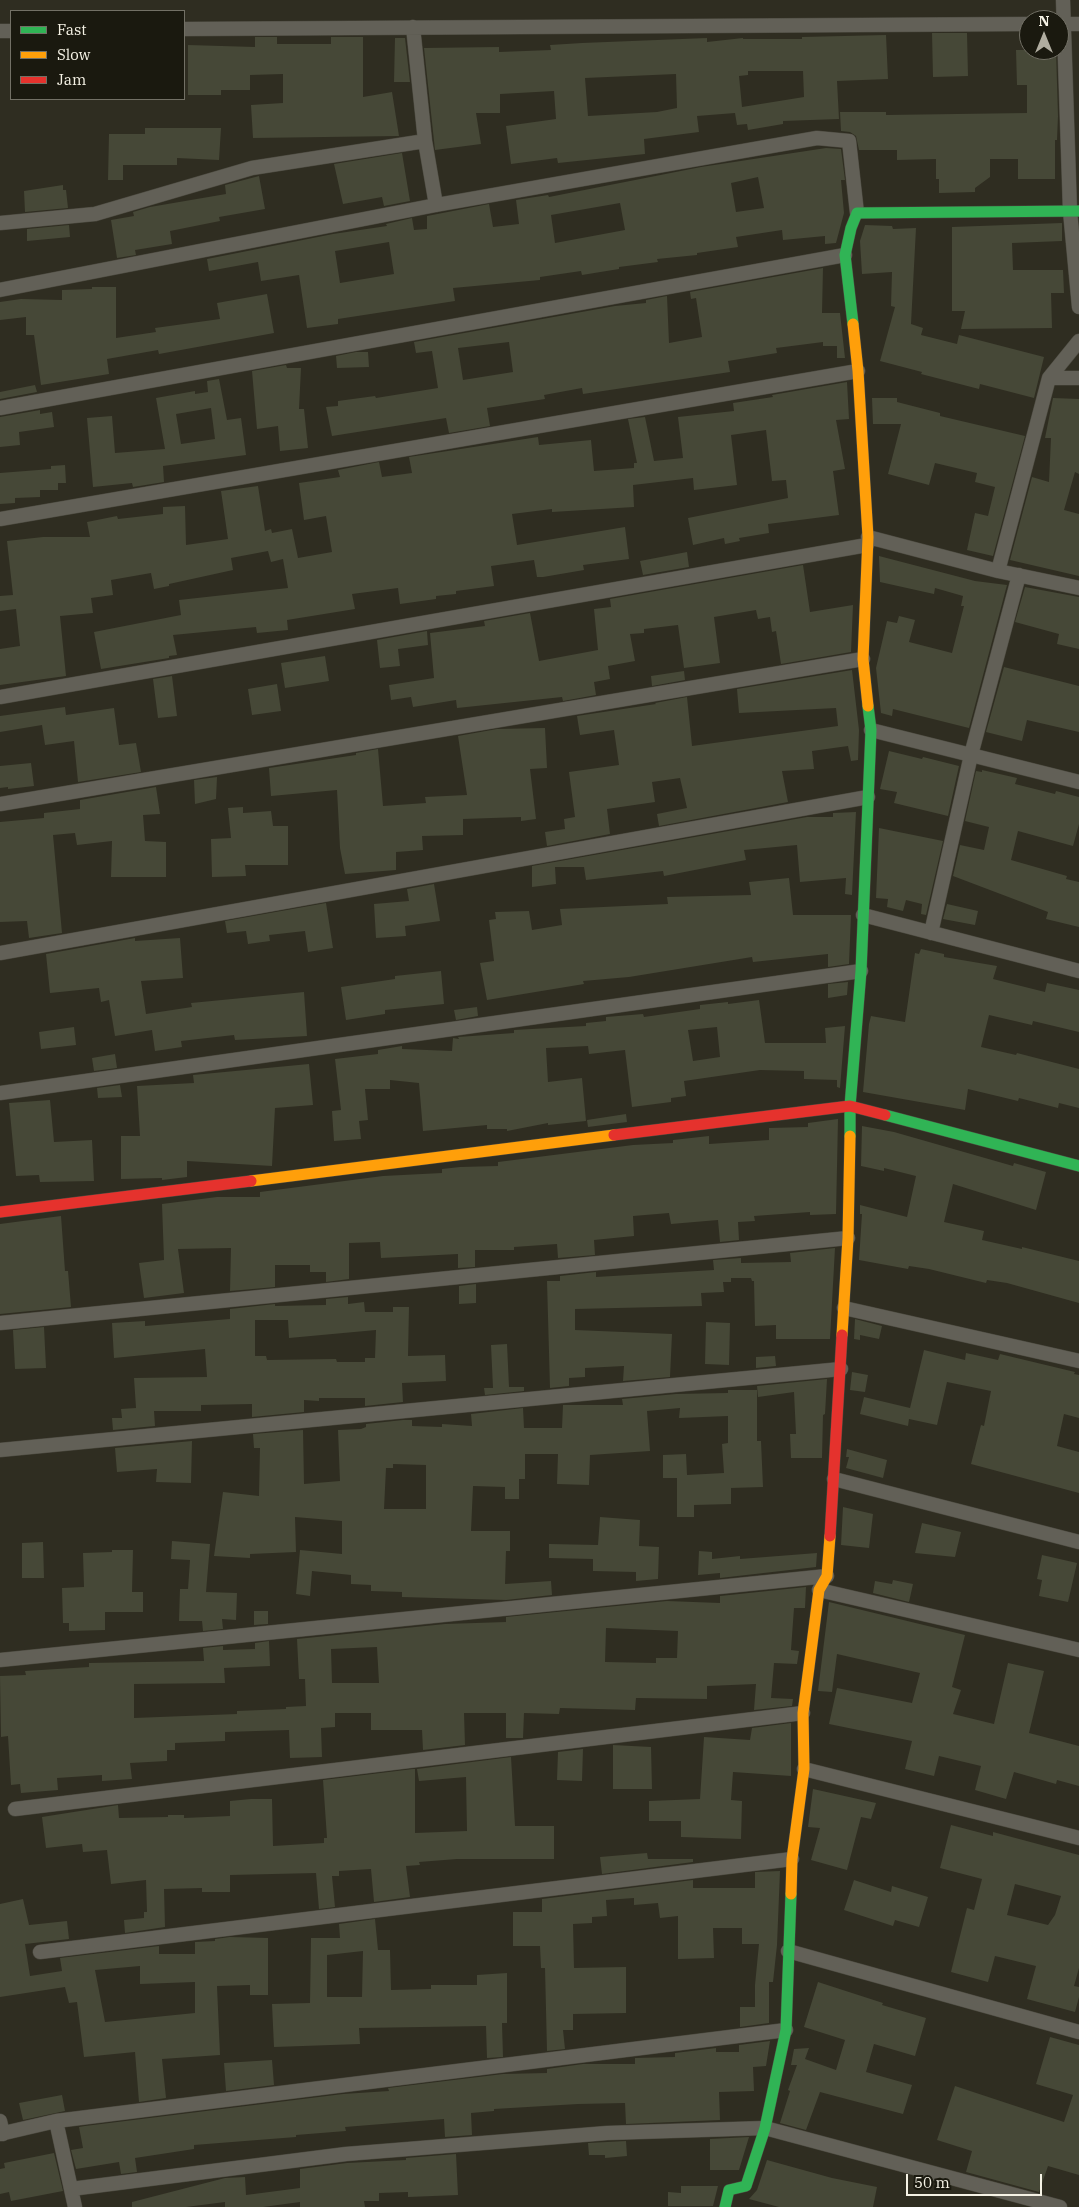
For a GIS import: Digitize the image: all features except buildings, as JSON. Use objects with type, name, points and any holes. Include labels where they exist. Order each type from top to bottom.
[{"type":"street","points":[[185,29],[1019,24]]},
{"type":"street","points":[[413,27],[425,141],[436,205]]},
{"type":"street","points":[[1064,60],[1079,307]]},
{"type":"street","points":[[0,290],[436,205],[817,138],[849,141],[857,213],[851,228],[845,255],[858,370],[868,541],[863,659],[872,730],[861,971],[850,1106],[848,1238],[841,1369],[827,1576],[819,1590],[803,1713],[804,1769],[792,1859],[786,2030],[765,2128],[746,2186],[729,2190],[725,2207]]},
{"type":"street","points":[[0,223],[95,214],[252,168],[425,141]]},
{"type":"street","points":[[857,213],[1074,211]]},
{"type":"street","points":[[0,408],[845,255]]},
{"type":"street","points":[[998,571],[1049,378],[1079,341]]},
{"type":"street","points":[[0,519],[858,370]]},
{"type":"street","points":[[1049,378],[1079,378]]},
{"type":"street","points":[[0,697],[868,541],[1079,588]]},
{"type":"street","points":[[931,933],[971,755],[1019,575]]},
{"type":"street","points":[[0,804],[863,659]]},
{"type":"street","points":[[872,730],[1079,782]]},
{"type":"street","points":[[0,953],[868,797]]},
{"type":"street","points":[[863,915],[1079,971]]},
{"type":"street","points":[[0,1093],[861,971]]},
{"type":"street","points":[[0,1212],[850,1106],[1079,1166]]},
{"type":"street","points":[[0,1323],[848,1238]]},
{"type":"street","points":[[844,1308],[1079,1361]]},
{"type":"street","points":[[0,1450],[841,1369]]},
{"type":"street","points":[[834,1479],[1079,1542]]},
{"type":"street","points":[[0,1660],[827,1576]]},
{"type":"street","points":[[819,1590],[1079,1650]]},
{"type":"street","points":[[15,1809],[803,1713]]},
{"type":"street","points":[[804,1769],[1079,1838]]},
{"type":"street","points":[[40,1952],[792,1859]]},
{"type":"street","points":[[788,1951],[1079,2032]]},
{"type":"street","points":[[1,2130],[56,2121],[786,2030]]},
{"type":"street","points":[[56,2121],[75,2207]]},
{"type":"street","points":[[71,2188],[346,2154],[607,2133],[765,2128],[1060,2207]]},
{"type":"traffic: fast","points":[[853,324],[845,255],[851,228],[857,213],[1079,211]]},
{"type":"traffic: fast","points":[[850,1136],[850,1106],[861,971],[871,730],[868,706]]},
{"type":"traffic: fast","points":[[885,1115],[1079,1166]]},
{"type":"traffic: fast","points":[[725,2207],[729,2190],[746,2186],[765,2128],[786,2030],[791,1894]]},
{"type":"traffic: slow","points":[[853,324],[858,371],[868,537],[863,659],[868,706]]},
{"type":"traffic: slow","points":[[251,1181],[614,1135]]},
{"type":"traffic: slow","points":[[842,1335],[848,1238],[850,1136]]},
{"type":"traffic: slow","points":[[791,1894],[792,1859],[804,1769],[803,1713],[819,1590],[827,1576],[830,1536]]},
{"type":"traffic: jam","points":[[614,1135],[850,1106],[885,1115]]},
{"type":"traffic: jam","points":[[0,1212],[251,1181]]},
{"type":"traffic: jam","points":[[830,1536],[842,1335]]}]
